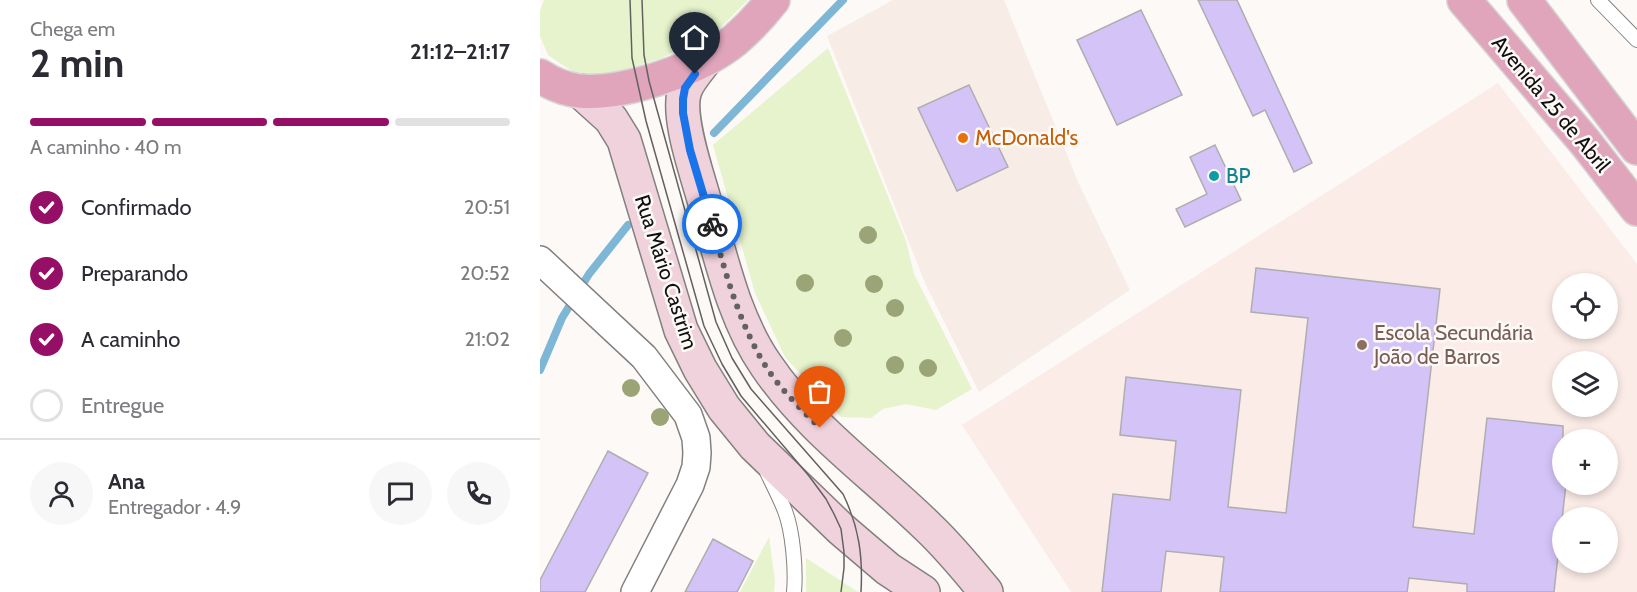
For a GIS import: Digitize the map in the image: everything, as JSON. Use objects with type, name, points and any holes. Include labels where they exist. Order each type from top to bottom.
[{"type":"main road","points":[[540,76],[562,87],[580,91],[638,84],[677,72],[705,60],[734,40],[761,15],[773,0]]},
{"type":"main road","name":"Avenida 25 de Abril","points":[[1464,0],[1585,142],[1637,209]]},
{"type":"main road","name":"Avenida 25 de Abril","points":[[1524,0],[1637,148]]},
{"type":"street","points":[[705,60],[685,88],[683,99],[683,113],[690,150],[728,282],[749,335],[764,364],[791,399],[835,443],[929,527],[986,592]]},
{"type":"street","name":"Rua Mário Castrim","points":[[580,91],[612,119],[624,140],[681,330],[700,369],[724,408],[755,446],[841,529],[888,569],[923,592]]},
{"type":"street","points":[[540,260],[644,357],[688,416],[696,438],[696,467],[690,485],[635,592]]},
{"type":"lane","points":[[1598,0],[1637,40]]},
{"type":"lane","points":[[755,446],[790,526],[794,592]]},
{"type":"shaded area","points":[[893,0],[1004,0],[1079,184],[1130,290],[979,392],[925,283],[827,36]]},
{"type":"shaded area","name":"Escola Secundária João de Barros","points":[[1498,83],[1637,264],[1637,592],[1071,592],[962,425]]},
{"type":"green space","points":[[544,0],[748,0],[719,29],[662,58],[607,75],[578,75],[548,55],[540,36],[540,11]]},
{"type":"green space","points":[[828,48],[906,241],[914,274],[972,389],[936,410],[906,404],[883,409],[871,418],[841,417],[785,357],[755,293],[713,145]]},
{"type":"green space","points":[[769,537],[775,581],[774,592],[740,592]]},
{"type":"green space","points":[[806,558],[858,592],[806,592]]},
{"type":"building","points":[[1198,0],[1237,0],[1312,163],[1294,172],[1265,110],[1253,116]]},
{"type":"building","points":[[1141,10],[1182,95],[1117,125],[1077,40]]},
{"type":"building","name":"McDonald's","points":[[969,85],[1008,167],[957,191],[918,108]]},
{"type":"building","name":"BP","points":[[1215,145],[1241,200],[1185,227],[1176,209],[1207,194],[1190,157]]},
{"type":"building","points":[[1256,268],[1440,289],[1413,527],[1474,534],[1487,418],[1563,426],[1563,429],[1552,429],[1552,495],[1565,495],[1563,507],[1552,507],[1552,573],[1556,573],[1554,592],[1467,592],[1467,584],[1409,578],[1407,592],[1220,592],[1224,557],[1166,551],[1161,592],[1102,592],[1113,494],[1170,500],[1176,441],[1120,435],[1126,377],[1241,390],[1228,507],[1286,513],[1308,318],[1251,312]]},
{"type":"building","points":[[608,451],[648,473],[585,592],[540,592],[540,580]]},
{"type":"building","points":[[713,539],[753,561],[737,592],[685,592]]},
{"type":"waterway","points":[[714,133],[843,0]]},
{"type":"waterway","points":[[540,370],[562,318],[589,274],[628,225]]},
{"type":"tram line","points":[[630,0],[632,58],[646,121],[704,326],[722,364],[741,396],[809,476],[834,514],[841,529],[844,552],[841,592]]},
{"type":"tram line","points":[[642,0],[644,55],[649,81],[716,322],[732,358],[751,389],[843,494],[853,518],[859,542],[861,592]]},
{"type":"way so far","points":[[712,224],[728,282],[744,326],[764,364],[791,399],[820,428]]},
{"type":"place","name":"McDonald's","points":[[963,138]]},
{"type":"place","name":"BP","points":[[1214,176]]},
{"type":"place","name":"Escola Secundária João de Barros","points":[[1362,345]]},
{"type":"route","points":[[695,74],[685,88],[683,113],[690,150],[712,224]]}]
